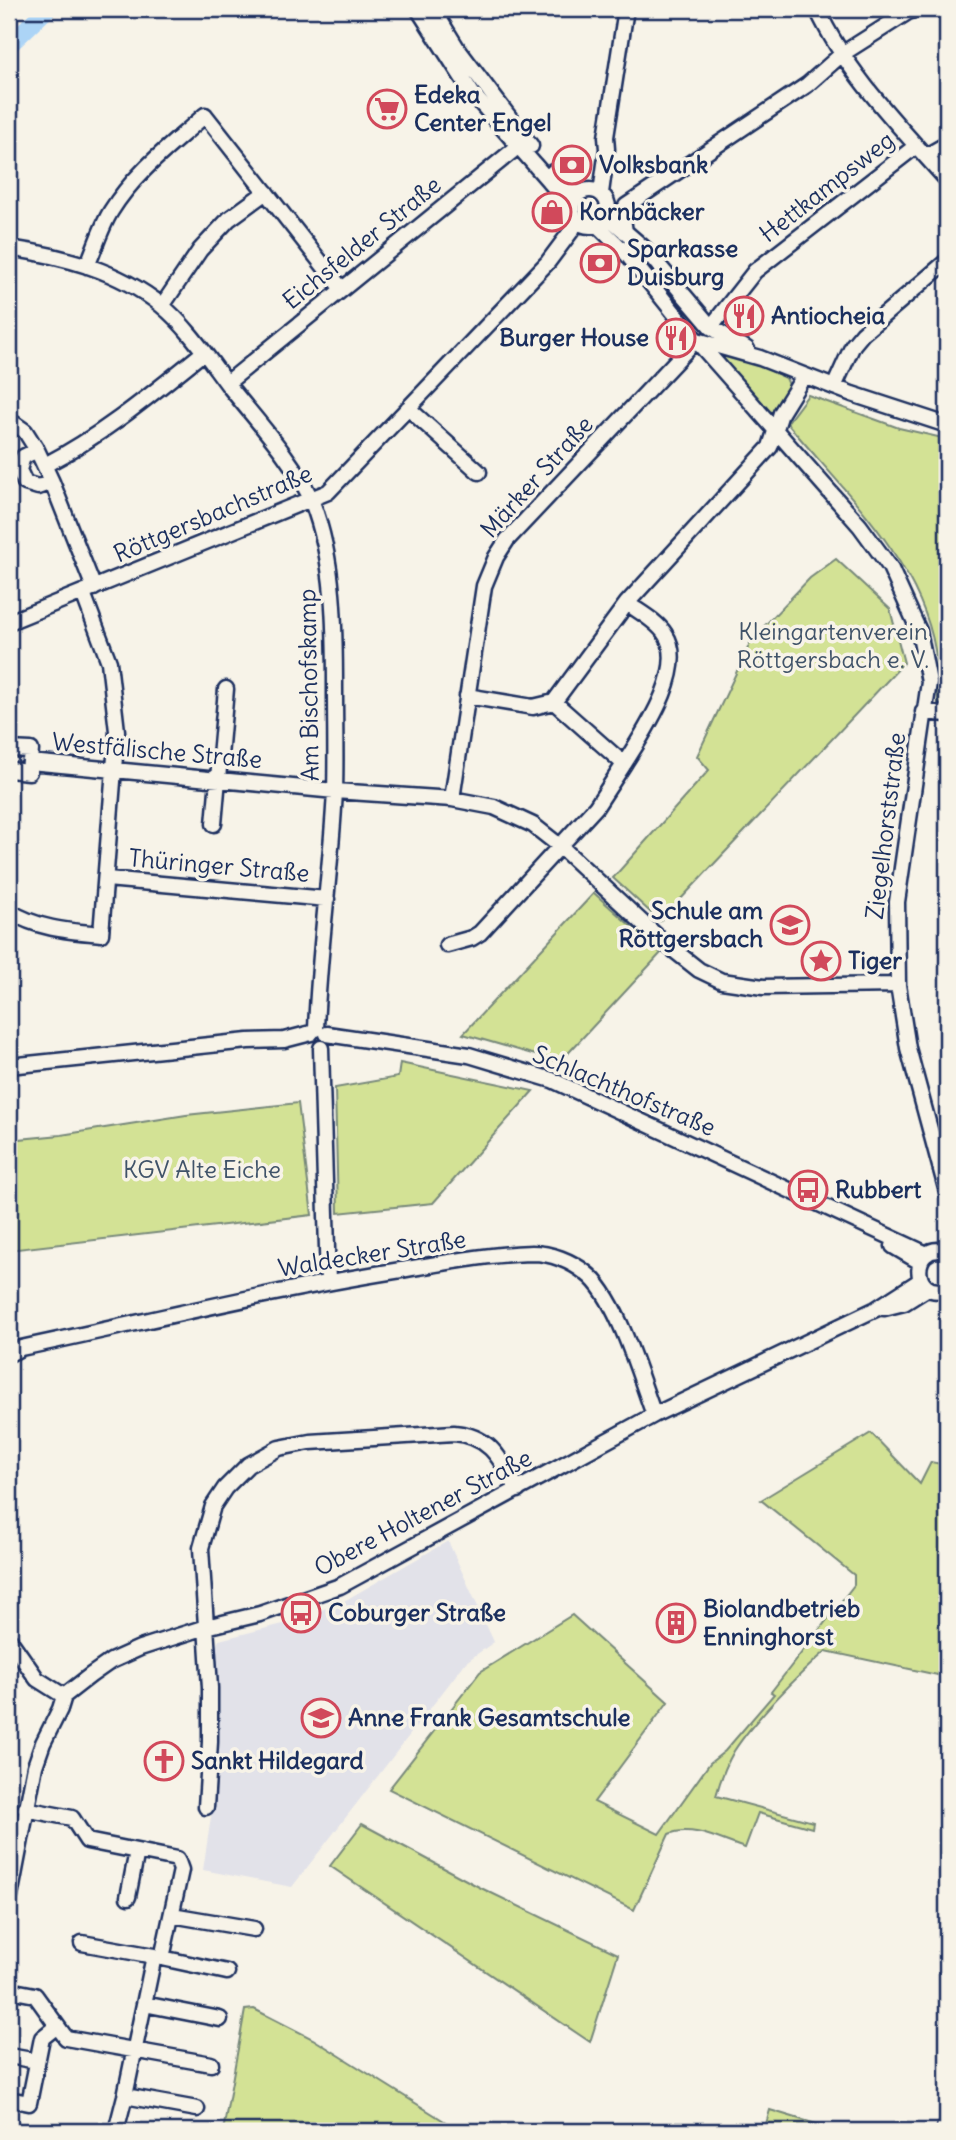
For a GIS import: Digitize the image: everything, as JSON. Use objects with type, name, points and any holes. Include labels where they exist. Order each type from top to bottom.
[{"type":"street","points":[[418,9],[472,93],[559,179],[608,206],[591,221]]},
{"type":"street","points":[[433,9],[522,143]]},
{"type":"street","points":[[626,9],[606,137],[607,149],[586,195],[573,214],[625,232],[644,248],[711,327],[760,358]]},
{"type":"street","points":[[817,9],[842,54],[947,180]]},
{"type":"street","points":[[625,232],[623,218],[626,206],[807,85],[842,54],[917,9]]},
{"type":"street","points":[[88,266],[108,217],[126,190],[141,172],[205,115],[341,288]]},
{"type":"street","name":"Eichsfelder Straße","points":[[227,383],[522,143]]},
{"type":"street","name":"Hettkampsweg","points":[[711,327],[755,271],[921,151],[947,144]]},
{"type":"street","points":[[162,306],[200,250],[229,219],[266,192]]},
{"type":"street","name":"Röttgersbachstraße","points":[[9,622],[328,492],[548,262],[572,230],[591,221]]},
{"type":"street","name":"Ziegelhorststraße","points":[[591,221],[626,253],[695,340],[860,526],[890,567],[919,631],[929,682],[897,902],[898,985],[908,1048],[947,1192]]},
{"type":"street","name":"Am Bischofskamp","points":[[9,248],[88,266],[113,275],[141,290],[162,306],[204,352],[289,464],[311,500],[320,525],[333,597],[335,651],[335,791],[319,1039],[328,1282]]},
{"type":"street","points":[[834,387],[853,345],[863,333],[947,261]]},
{"type":"street","points":[[695,340],[760,358],[834,387],[947,425]]},
{"type":"street","name":"Märker Straße","points":[[452,799],[484,586],[496,557],[527,518],[695,340]]},
{"type":"street","points":[[45,465],[75,450],[119,419],[204,352]]},
{"type":"street","points":[[467,696],[533,707],[554,702],[627,603],[770,447],[781,412],[804,376]]},
{"type":"street","points":[[408,408],[479,472]]},
{"type":"street","points":[[9,420],[25,431],[52,482],[89,591],[109,662],[117,731],[102,934],[37,925],[9,911]]},
{"type":"street","points":[[37,450],[23,457],[19,470],[21,477],[31,486],[38,487],[52,482]]},
{"type":"street","points":[[447,945],[480,933],[561,847],[596,807],[646,728],[670,677],[672,657],[665,633],[627,603]]},
{"type":"street","points":[[214,824],[226,689]]},
{"type":"street","points":[[554,702],[624,764]]},
{"type":"street","points":[[923,712],[947,714]]},
{"type":"street","name":"Westfälische Straße","points":[[9,748],[31,750],[29,772],[9,770]]},
{"type":"street","name":"Westfälische Straße","points":[[30,762],[473,802],[514,814],[533,825],[561,847],[661,940],[699,970],[722,981],[763,987],[898,985]]},
{"type":"street","name":"Thüringer Straße","points":[[107,879],[327,899]]},
{"type":"street","name":"Schlachthofstraße","points":[[9,1066],[265,1041],[319,1039],[372,1041],[469,1055],[552,1080],[847,1219],[923,1258]]},
{"type":"street","points":[[946,1248],[923,1258],[918,1267],[924,1284],[935,1291],[947,1289]]},
{"type":"street","name":"Waldecker Straße","points":[[9,1354],[21,1348],[328,1282],[447,1263],[533,1253],[551,1255],[571,1263],[588,1274],[601,1289],[613,1309],[654,1415]]},
{"type":"street","name":"Obere Holtener Straße","points":[[64,1696],[111,1661],[140,1648],[206,1627],[260,1614],[340,1586],[654,1415],[924,1284]]},
{"type":"street","points":[[206,1807],[210,1688],[201,1548],[213,1506],[248,1465],[279,1448],[310,1442],[465,1434],[476,1437],[497,1454],[518,1490]]},
{"type":"street","points":[[9,1639],[37,1679],[64,1696],[35,1766],[9,1902]]},
{"type":"street","points":[[25,1810],[72,1818],[87,1840],[177,1859],[181,1870],[172,1915],[144,2004],[116,2131]]},
{"type":"street","points":[[128,1897],[137,1851]]},
{"type":"street","points":[[172,1915],[254,1929]]},
{"type":"street","points":[[82,1942],[227,1972]]},
{"type":"street","points":[[9,1990],[35,1994],[66,2038],[211,2064]]},
{"type":"street","points":[[144,2004],[220,2019]]},
{"type":"street","points":[[9,2099],[29,2103],[42,2038],[57,2026]]},
{"type":"street","points":[[9,2056],[37,2062]]},
{"type":"street","points":[[125,2096],[197,2109]]},
{"type":"shaded area","name":"Anne Frank Gesamtschule","points":[[448,1541],[494,1642],[466,1662],[292,1887],[203,1870],[217,1777],[219,1697],[216,1646],[219,1640],[291,1622],[344,1601]]},
{"type":"green space","points":[[717,354],[748,360],[786,378],[790,387],[779,408],[769,418]]},
{"type":"green space","points":[[808,395],[899,428],[947,439],[947,704],[938,703],[935,650],[927,617],[913,586],[876,528],[787,423]]},
{"type":"green space","name":"Kleingartenverein Röttgersbach e. V.","points":[[836,559],[890,609],[904,663],[660,921],[613,878],[709,770],[697,756],[752,639],[810,578]]},
{"type":"green space","points":[[594,893],[661,953],[560,1062],[463,1034]]},
{"type":"green space","name":"KGV Alte Eiche","points":[[400,1063],[533,1091],[433,1203],[338,1213],[335,1088],[398,1077]]},
{"type":"green space","name":"KGV Alte Eiche","points":[[298,1103],[312,1215],[9,1250],[9,1140],[61,1135],[186,1115]]},
{"type":"green space","points":[[871,1433],[920,1484],[931,1462],[947,1465],[947,1677],[826,1651],[765,1712],[734,1751],[716,1796],[813,1822],[812,1828],[758,1813],[745,1848],[697,1832],[678,1831],[669,1834],[634,1910],[389,1789],[480,1672],[572,1615],[668,1702],[594,1802],[659,1834],[710,1763],[725,1751],[774,1694],[771,1692],[854,1585],[854,1575],[761,1500]]},
{"type":"green space","points":[[362,1824],[479,1887],[618,1954],[590,2042],[330,1866]]},
{"type":"green space","points":[[254,2009],[313,2039],[460,2131],[223,2131],[245,2010]]},
{"type":"green space","points":[[770,2110],[829,2128],[828,2131],[764,2131]]},
{"type":"waterway","points":[[9,45],[47,9]]},
{"type":"place","name":"Edeka Center Engel","points":[[387,109]]},
{"type":"place","name":"Volksbank","points":[[572,165]]},
{"type":"place","name":"Kornbäcker","points":[[552,212]]},
{"type":"place","name":"Sparkasse Duisburg","points":[[600,263]]},
{"type":"place","name":"Antiocheia","points":[[744,316]]},
{"type":"place","name":"Burger House","points":[[676,338]]},
{"type":"place","name":"Schule am Röttgersbach","points":[[790,925]]},
{"type":"place","name":"Tiger","points":[[821,961]]},
{"type":"place","name":"Rubbert","points":[[808,1190]]},
{"type":"place","name":"Coburger Straße","points":[[301,1613]]},
{"type":"place","name":"Biolandbetrieb Enninghorst","points":[[676,1623]]},
{"type":"place","name":"Anne Frank Gesamtschule","points":[[321,1718]]},
{"type":"place","name":"Sankt Hildegard","points":[[164,1761]]}]
